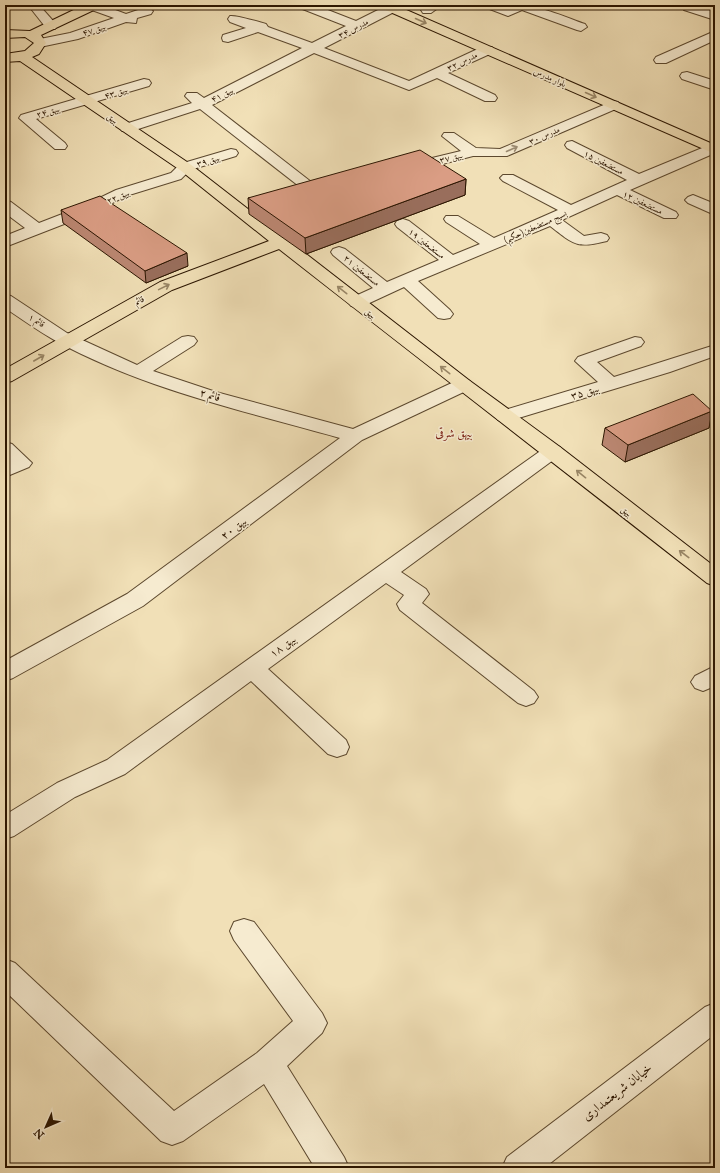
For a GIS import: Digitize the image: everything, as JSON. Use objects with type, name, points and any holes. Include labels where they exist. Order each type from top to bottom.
[{"type":"main road","points":[[5,34],[35,39],[51,26],[94,5]]},
{"type":"main road","name":"بلوار مدرس","points":[[389,7],[714,149]]},
{"type":"main road","name":"بلوار مدرس","points":[[426,7],[589,80],[569,86]]},
{"type":"main road","points":[[13,57],[35,50],[35,39]]},
{"type":"main road","name":"بیهق","points":[[13,57],[89,100],[127,128],[185,167],[463,385],[506,416],[715,578]]},
{"type":"main road","name":"قائم","points":[[5,377],[166,286],[281,242]]},
{"type":"street","points":[[94,5],[142,25]]},
{"type":"street","points":[[304,5],[357,26]]},
{"type":"street","points":[[491,5],[508,12],[522,6],[581,28]]},
{"type":"street","points":[[33,6],[51,26]]},
{"type":"street","name":"مدرس ۳۴","points":[[313,48],[357,26],[389,7]]},
{"type":"street","points":[[688,7],[715,16]]},
{"type":"street","name":"بیهق ۴۷","points":[[35,39],[73,36],[146,11]]},
{"type":"street","name":"مدرس ۳۲","points":[[234,20],[313,48],[409,86],[486,50]]},
{"type":"street","points":[[228,38],[258,29],[275,20]]},
{"type":"street","points":[[661,60],[715,35]]},
{"type":"street","name":"بیهق ۴۱","points":[[127,128],[198,100],[313,48]]},
{"type":"street","points":[[438,73],[490,98]]},
{"type":"street","points":[[687,76],[715,86]]},
{"type":"street","name":"بیهق ۴۳","points":[[89,100],[144,83]]},
{"type":"street","name":"بیهق ۲۴","points":[[60,146],[26,118],[89,100]]},
{"type":"street","points":[[198,100],[307,194],[329,188]]},
{"type":"street","name":"مدرس ۳۰","points":[[474,152],[502,153],[612,105]]},
{"type":"street","points":[[449,136],[474,152]]},
{"type":"street","name":"مستضعفین ۱۵","points":[[572,145],[637,179]]},
{"type":"street","name":"بسیج مستضعفین(حکیم)","points":[[357,302],[551,219],[637,179],[714,149]]},
{"type":"street","name":"بیهق ۳۷","points":[[398,171],[474,152]]},
{"type":"street","name":"بیهق ۳۹","points":[[185,167],[231,153]]},
{"type":"street","name":"بیهق ۲۲","points":[[5,242],[89,209],[121,193],[176,176],[185,167]]},
{"type":"street","points":[[508,178],[569,210]]},
{"type":"street","name":"مستضعفین ۱۲","points":[[617,189],[670,215]]},
{"type":"street","points":[[693,200],[715,210]]},
{"type":"street","points":[[5,205],[36,229]]},
{"type":"street","points":[[243,214],[264,207]]},
{"type":"street","points":[[452,219],[492,244]]},
{"type":"street","points":[[551,219],[581,241],[601,238]]},
{"type":"street","name":"مستضعفین ۱۹","points":[[403,224],[452,262]]},
{"type":"street","name":"مستضعفین ۲۱","points":[[339,252],[385,289]]},
{"type":"street","points":[[406,280],[444,314]]},
{"type":"street","name":"قائم ۱","points":[[6,302],[69,341]]},
{"type":"street","name":"قائم ۲","points":[[69,341],[140,371],[194,390],[355,436]]},
{"type":"street","points":[[140,371],[188,341]]},
{"type":"street","points":[[611,384],[584,361],[635,342]]},
{"type":"street","name":"بیهق ۳۵","points":[[506,416],[713,353]]},
{"type":"street","name":"بیهق ۲۰","points":[[5,672],[135,600],[355,436],[463,385]]},
{"type":"street","points":[[5,448],[22,463],[5,471]]},
{"type":"street","name":"بیهق ۱۸","points":[[5,828],[66,790],[116,767],[553,452]]},
{"type":"street","points":[[386,572],[418,594],[408,604],[526,697]]},
{"type":"street","points":[[252,668],[337,746]]},
{"type":"street","points":[[5,972],[172,1130],[268,1063],[312,1023],[244,931]]},
{"type":"street","name":"خیابان شریعتمداری","points":[[518,1168],[715,1016]]},
{"type":"street","points":[[268,1063],[334,1168]]},
{"type":"building","points":[[420,150],[466,179],[305,238],[248,198]]},
{"type":"building","points":[[100,196],[187,253],[145,271],[61,210]]},
{"type":"building","points":[[693,394],[712,411],[628,445],[605,428]]},
{"type":"district","name":"بیهق شرقی","points":[[454,433]]}]
